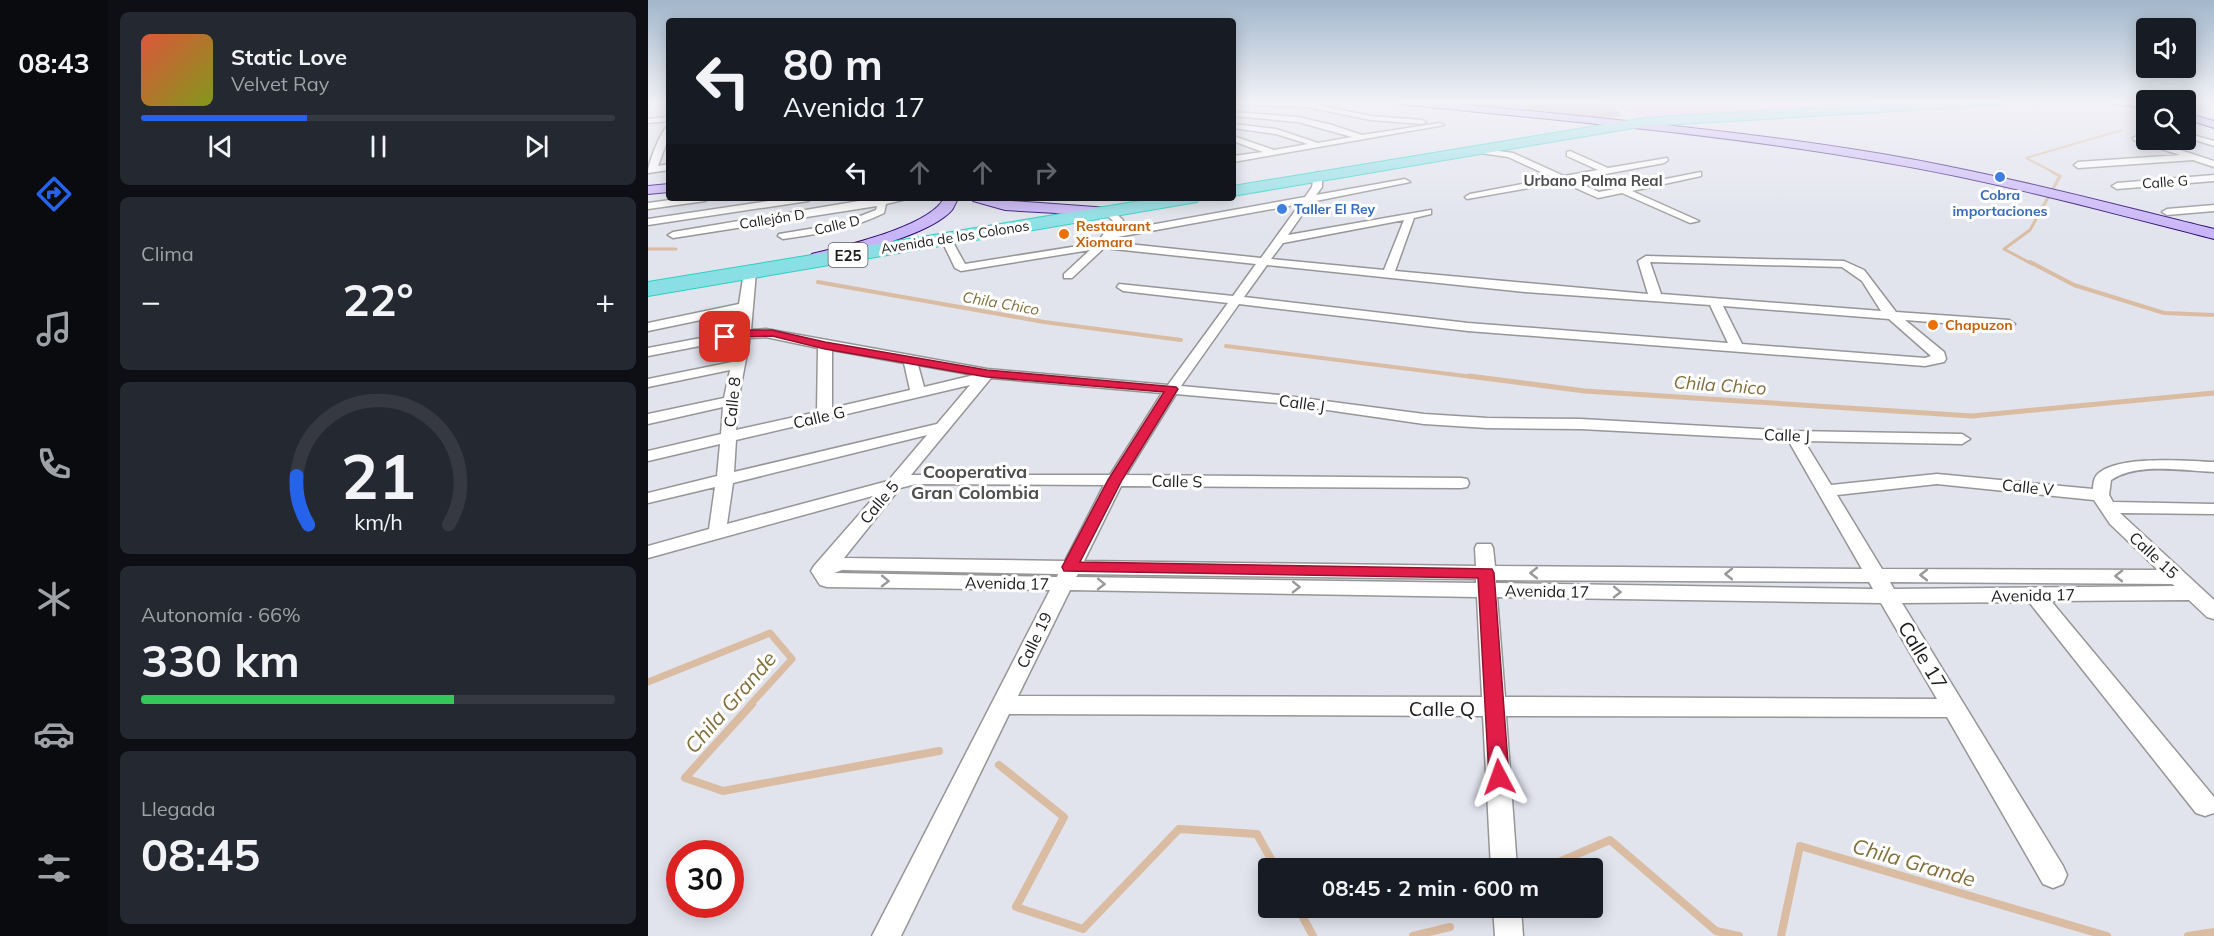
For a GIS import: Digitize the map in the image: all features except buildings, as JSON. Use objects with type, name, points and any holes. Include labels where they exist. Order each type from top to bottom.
[{"type":"highway","points":[[1236,190],[1477,150],[1509,150],[1534,145]]},
{"type":"highway","name":"Avenida de los Colonos","points":[[648,289],[1173,201]]},
{"type":"main road","points":[[1787,145],[1949,170],[2214,234]]},
{"type":"main road","points":[[648,185],[666,183]]},
{"type":"main road","points":[[648,190],[666,188]]},
{"type":"main road","points":[[750,272],[837,252],[908,229],[933,218],[945,210],[951,201]]},
{"type":"main road","points":[[988,201],[1005,206],[1109,212]]},
{"type":"street","points":[[1252,145],[1273,152]]},
{"type":"street","points":[[1236,158],[1324,145]]},
{"type":"street","points":[[648,148],[664,146]]},
{"type":"street","points":[[664,146],[652,158],[651,169],[666,167]]},
{"type":"street","points":[[1509,150],[1560,179],[1598,195],[1698,174]]},
{"type":"street","points":[[2173,150],[2214,164]]},
{"type":"street","points":[[1570,154],[1607,171]]},
{"type":"street","points":[[2078,165],[2194,157]]},
{"type":"street","points":[[1470,197],[1664,160]]},
{"type":"street","name":"Calle 19","points":[[886,936],[1115,480],[1172,389],[1317,187],[1318,176]]},
{"type":"street","name":"Calle G","points":[[2117,186],[2214,178]]},
{"type":"street","points":[[946,239],[961,268],[1405,182]]},
{"type":"street","points":[[1623,190],[1694,221]]},
{"type":"street","points":[[648,206],[684,201]]},
{"type":"street","points":[[648,222],[738,203],[766,201]]},
{"type":"street","name":"Callejón D","points":[[673,235],[876,201]]},
{"type":"street","name":"Calle D","points":[[783,236],[858,222],[881,211],[882,201]]},
{"type":"street","points":[[734,225],[738,203]]},
{"type":"street","points":[[2167,212],[2214,208]]},
{"type":"street","points":[[1068,276],[1107,240],[1118,220],[1109,212]]},
{"type":"street","points":[[1279,240],[1428,212]]},
{"type":"street","points":[[1388,275],[1410,216]]},
{"type":"street","points":[[768,233],[772,219]]},
{"type":"street","points":[[1107,240],[1388,275],[1656,299],[2009,324]]},
{"type":"street","points":[[1123,287],[1468,327],[1926,362],[1937,361],[1939,356],[1890,314],[1869,281],[1850,266],[1832,262],[1646,259],[1644,261],[1656,299]]},
{"type":"street","name":"Calle 8","points":[[717,534],[725,479],[731,401],[736,365],[744,334],[750,272]]},
{"type":"street","points":[[1715,303],[1738,349]]},
{"type":"street","points":[[648,327],[745,307]]},
{"type":"street","name":"Calle J","points":[[648,352],[744,334],[772,333],[986,375],[1279,399],[1424,419],[1581,424],[1793,436],[1962,439]]},
{"type":"street","points":[[825,345],[825,416]]},
{"type":"street","points":[[910,360],[918,394]]},
{"type":"street","points":[[648,383],[736,365]]},
{"type":"street","name":"Calle G","points":[[648,456],[918,394],[986,375]]},
{"type":"street","name":"Calle 5","points":[[824,576],[894,483],[986,375]]},
{"type":"street","points":[[648,419],[731,401]]},
{"type":"street","points":[[648,498],[942,427]]},
{"type":"street","name":"Calle 17","points":[[1793,436],[2053,875]]},
{"type":"street","points":[[2103,501],[2103,478],[2115,470],[2147,466],[2214,467]]},
{"type":"street","name":"Calle S","points":[[648,552],[894,483],[923,478],[1461,483]]},
{"type":"street","name":"Calle V","points":[[1826,491],[1936,479],[2103,501],[2214,509]]},
{"type":"street","name":"Calle 15","points":[[2103,501],[2116,520],[2214,612]]},
{"type":"street","points":[[1484,548],[1503,858]]},
{"type":"street","name":"Avenida 17","points":[[824,576],[841,564],[1066,575]]},
{"type":"street","name":"Avenida 17","points":[[1487,581],[1874,574],[2178,577]]},
{"type":"street","name":"Avenida 17","points":[[824,576],[1066,575],[1487,581],[1888,596],[2195,593]]},
{"type":"street","points":[[2035,595],[2205,805]]},
{"type":"street","name":"Calle Q","points":[[1002,705],[1494,709],[1954,708]]},
{"type":"street","points":[[1508,918],[1509,936]]},
{"type":"waterway","name":"Chila Chico","points":[[2055,173],[2026,158],[2072,145]]},
{"type":"waterway","name":"Chila Chico","points":[[2052,172],[2060,176],[2053,189]]},
{"type":"waterway","name":"Chila Chico","points":[[2032,264],[2004,249],[2030,230],[2050,194]]},
{"type":"waterway","name":"Chila Chico","points":[[648,249],[676,249]]},
{"type":"waterway","name":"Chila Chico","points":[[2030,262],[2074,285],[2164,313],[2214,315]]},
{"type":"waterway","name":"Chila Chico","points":[[818,282],[1044,322],[1181,340]]},
{"type":"waterway","name":"Chila Chico","points":[[1226,346],[1481,378]]},
{"type":"waterway","name":"Chila Chico","points":[[1469,376],[1585,391],[1972,416],[2214,393]]},
{"type":"waterway","name":"Chila Grande","points":[[648,682],[770,633],[792,659],[750,705]]},
{"type":"waterway","name":"Chila Grande","points":[[752,704],[685,778],[723,791],[939,751]]},
{"type":"waterway","name":"Chila Grande","points":[[999,765],[1064,817],[1016,907],[1083,929],[1179,829],[1257,834],[1270,858]]},
{"type":"waterway","name":"Chila Grande","points":[[1568,858],[1610,840],[1716,931],[1739,936]]},
{"type":"waterway","name":"Chila Grande","points":[[1781,936],[1800,846],[2107,936]]},
{"type":"waterway","name":"Chila Grande","points":[[1303,918],[1313,936]]},
{"type":"waterway","name":"Chila Grande","points":[[1413,936],[1450,927]]},
{"type":"waterway","name":"Chila Grande","points":[[2188,936],[2214,932]]},
{"type":"place","name":"Cobra importaciones","points":[[2000,177]]},
{"type":"place","name":"Taller El Rey","points":[[1282,209]]},
{"type":"place","name":"Restaurant Xiomara","points":[[1064,234]]},
{"type":"place","name":"Chapuzon","points":[[1933,325]]},
{"type":"district","name":"Urbano Palma Real","points":[[1593,180]]},
{"type":"district","name":"Cooperativa Gran Colombia","points":[[975,481]]},
{"type":"route","points":[[725,337],[772,333],[825,345],[987,374],[1172,389],[1115,480],[1070,567],[1486,573],[1499,777]]}]
